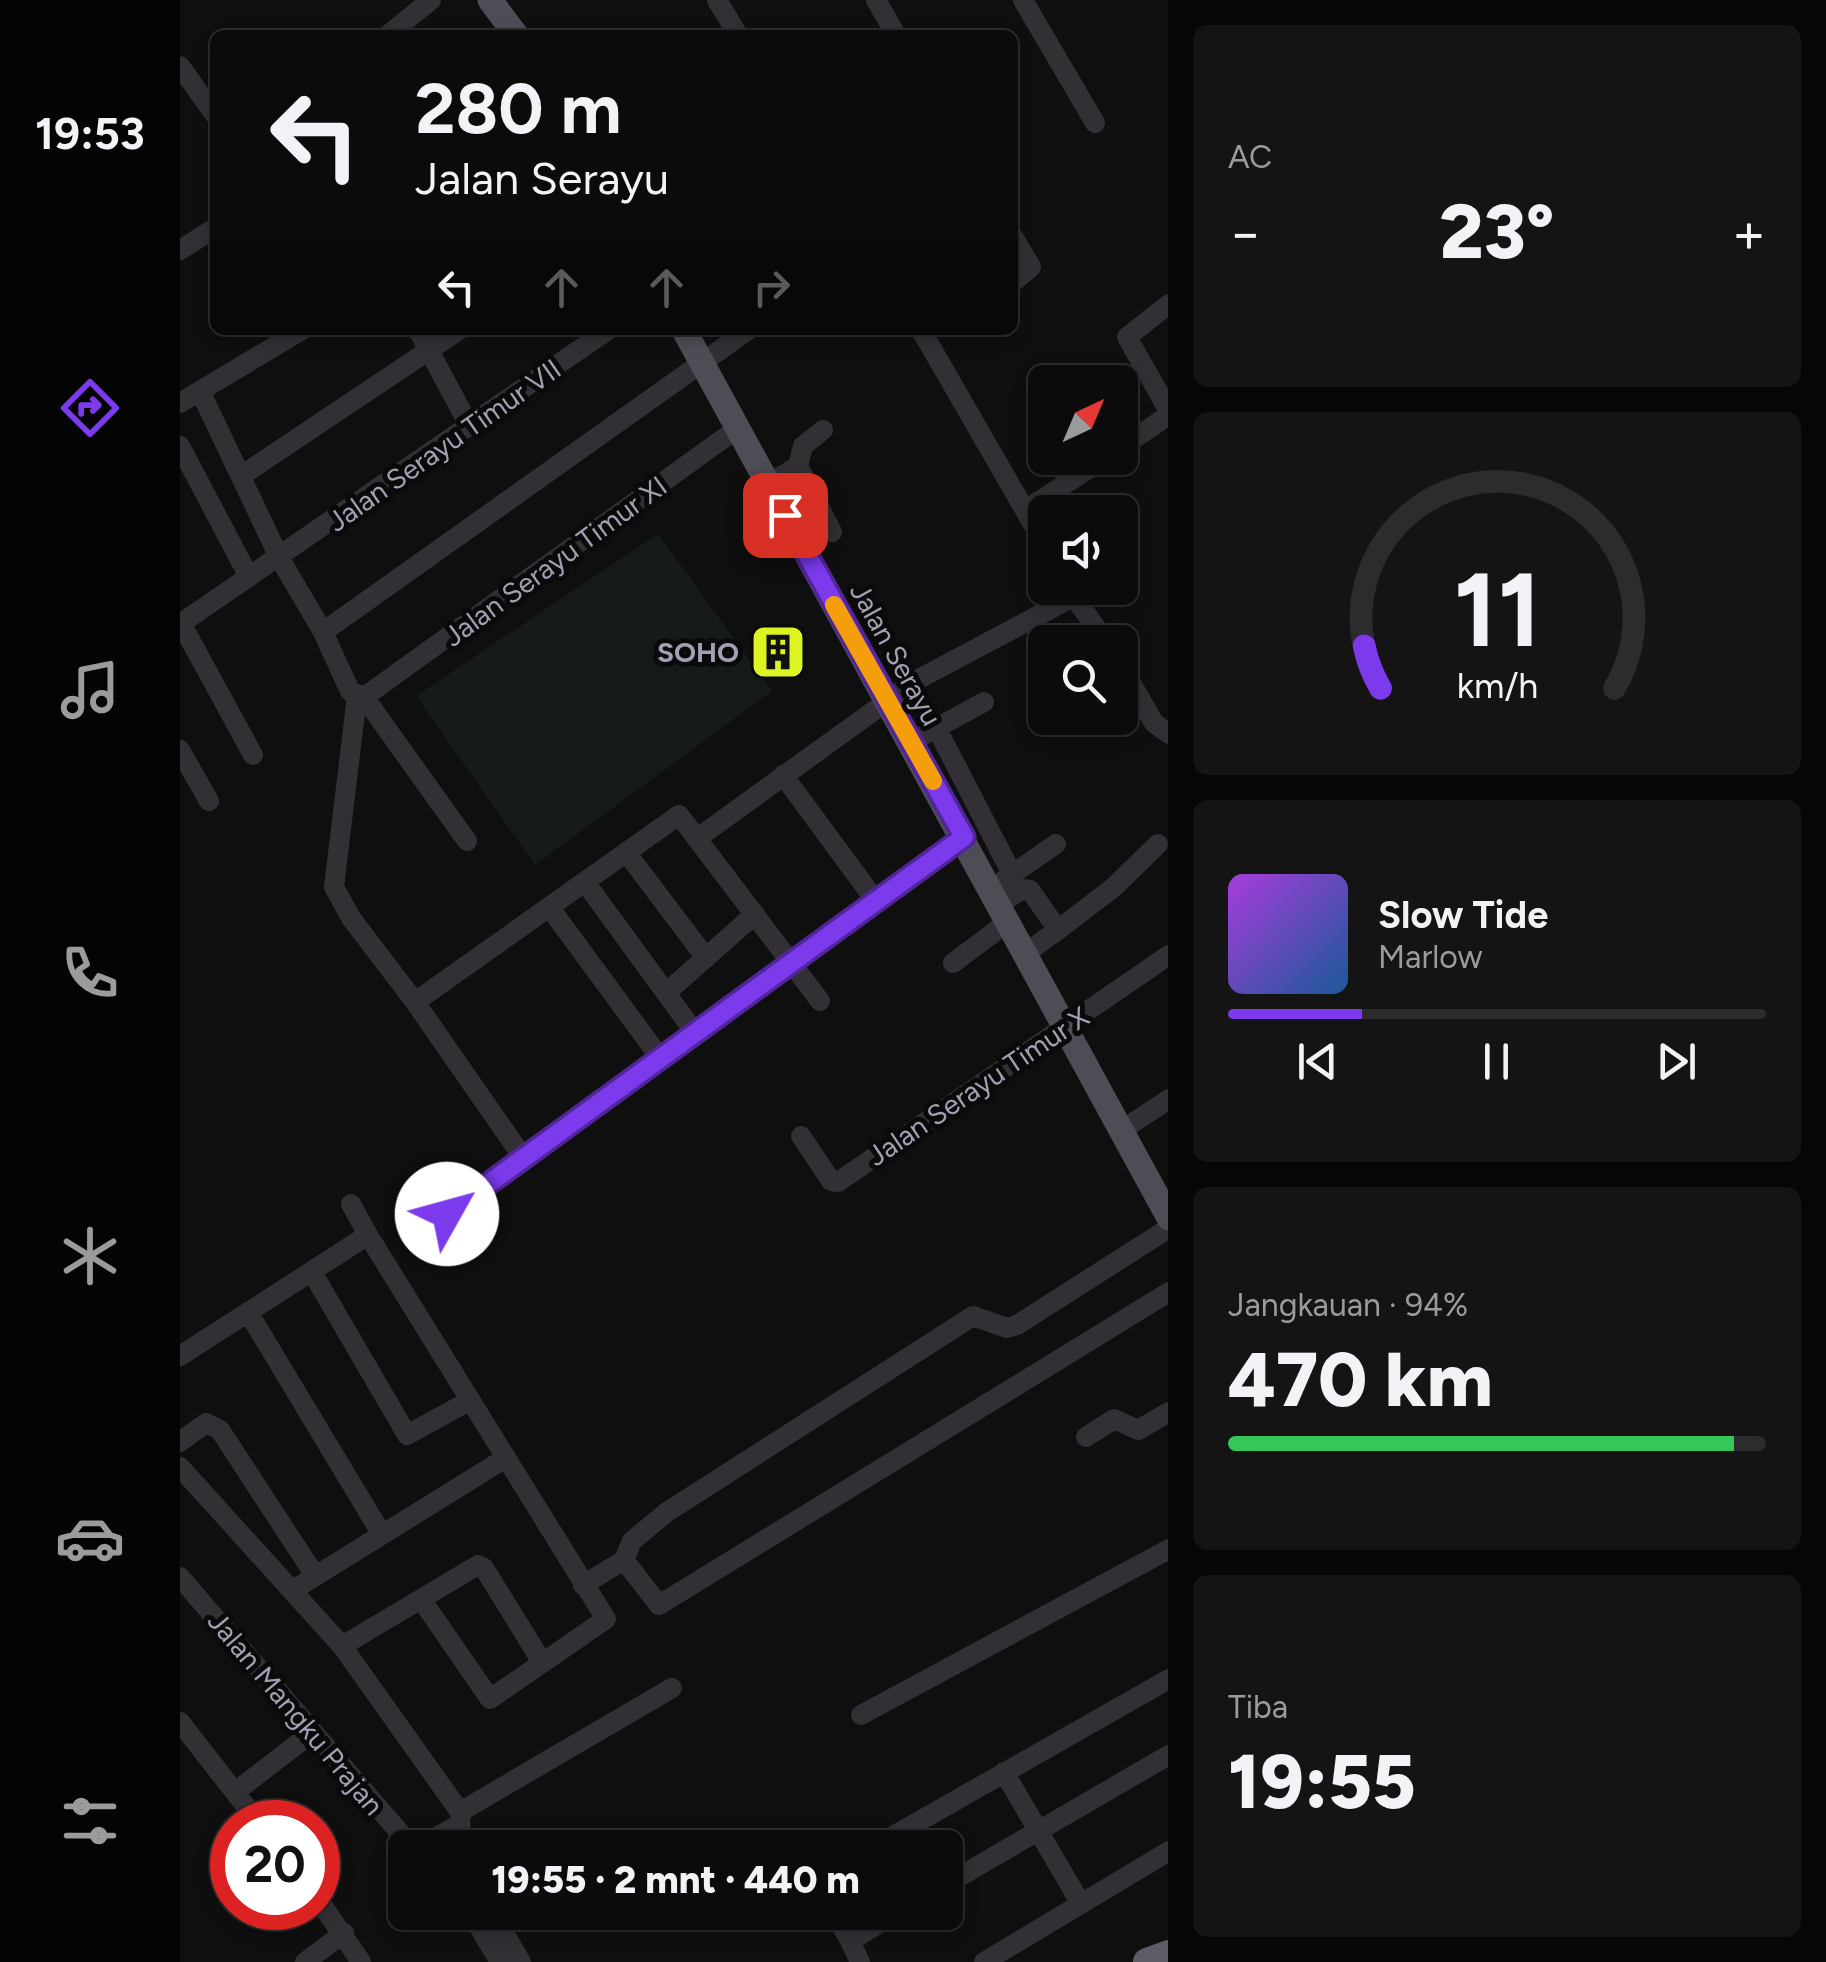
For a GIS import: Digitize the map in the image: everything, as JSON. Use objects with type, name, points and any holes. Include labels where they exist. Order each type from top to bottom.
[{"type":"highway","points":[[1147,1962],[1168,1954]]},
{"type":"main road","points":[[490,0],[512,30]]},
{"type":"main road","name":"Jalan Serayu","points":[[687,335],[886,700],[1003,897],[1027,952],[1168,1218]]},
{"type":"street","points":[[394,30],[431,0]]},
{"type":"street","points":[[717,0],[735,30]]},
{"type":"street","points":[[876,0],[893,30]]},
{"type":"street","points":[[1024,0],[1095,123]]},
{"type":"street","points":[[180,66],[209,89]]},
{"type":"street","points":[[180,250],[210,231]]},
{"type":"street","points":[[1018,245],[1031,267],[1018,279]]},
{"type":"street","points":[[1138,435],[1168,413],[1126,337],[1168,304]]},
{"type":"street","points":[[180,402],[294,335]]},
{"type":"street","points":[[421,335],[470,427]]},
{"type":"street","points":[[241,476],[452,335]]},
{"type":"street","name":"Jalan Serayu Timur VII","points":[[181,624],[601,335]]},
{"type":"street","points":[[323,632],[741,335]]},
{"type":"street","points":[[932,335],[1028,509]]},
{"type":"street","points":[[200,390],[280,559],[323,632],[466,841]]},
{"type":"street","name":"Jalan Serayu Timur XI","points":[[364,696],[738,428]]},
{"type":"street","points":[[823,430],[803,446],[798,466],[832,532]]},
{"type":"street","points":[[180,446],[249,577]]},
{"type":"street","points":[[768,484],[798,466]]},
{"type":"street","points":[[1047,495],[1074,475]]},
{"type":"street","points":[[699,837],[886,700],[1049,605]]},
{"type":"street","points":[[181,624],[253,755]]},
{"type":"street","points":[[1138,695],[1154,723],[1168,734]]},
{"type":"street","points":[[364,696],[334,888],[351,918],[522,1156]]},
{"type":"street","points":[[911,742],[984,702]]},
{"type":"street","points":[[936,728],[1003,897]]},
{"type":"street","points":[[180,750],[209,801]]},
{"type":"street","points":[[783,775],[875,900]]},
{"type":"street","points":[[415,1002],[674,816],[684,818],[699,837],[820,1001]]},
{"type":"street","points":[[447,1214],[964,837]]},
{"type":"street","points":[[953,963],[1003,897],[1056,844]]},
{"type":"street","points":[[1027,952],[1158,844]]},
{"type":"street","points":[[626,852],[706,958]]},
{"type":"street","points":[[585,882],[695,1033]]},
{"type":"street","points":[[1003,897],[1030,890],[1058,930]]},
{"type":"street","points":[[550,908],[661,1059]]},
{"type":"street","points":[[666,992],[755,914]]},
{"type":"street","name":"Jalan Serayu Timur X","points":[[801,1136],[831,1181],[838,1182],[1168,955]]},
{"type":"street","points":[[1122,1130],[1168,1098]]},
{"type":"street","points":[[351,1204],[504,1459],[606,1619],[490,1699],[421,1599]]},
{"type":"street","points":[[583,1585],[624,1560],[632,1541],[667,1512],[974,1316],[1007,1328],[1016,1325],[1168,1228]]},
{"type":"street","points":[[180,1356],[368,1235]]},
{"type":"street","points":[[312,1272],[406,1435],[469,1401]]},
{"type":"street","points":[[624,1560],[659,1605],[1168,1292]]},
{"type":"street","points":[[248,1312],[382,1532]]},
{"type":"street","points":[[1086,1437],[1114,1419],[1138,1430],[1168,1412]]},
{"type":"street","points":[[180,1442],[206,1423],[220,1430],[314,1574]]},
{"type":"street","points":[[293,1590],[504,1459]]},
{"type":"street","points":[[180,1467],[342,1646],[459,1819],[460,1830]]},
{"type":"street","points":[[861,1715],[1168,1548]]},
{"type":"street","points":[[342,1646],[482,1566],[542,1662]]},
{"type":"street","name":"Jalan Mangku Prajan","points":[[180,1577],[399,1830]]},
{"type":"street","points":[[903,1830],[1168,1680]]},
{"type":"street","points":[[442,1830],[672,1688]]},
{"type":"street","points":[[180,1722],[241,1800]]},
{"type":"street","points":[[235,1792],[313,1732]]},
{"type":"street","points":[[963,1874],[1168,1756]]},
{"type":"street","points":[[1004,1772],[1081,1904]]},
{"type":"street","points":[[984,1962],[1168,1852]]},
{"type":"street","points":[[340,1928],[361,1962]]},
{"type":"street","points":[[481,1930],[500,1962]]},
{"type":"street","points":[[502,1930],[521,1962]]},
{"type":"street","points":[[844,1930],[860,1962]]},
{"type":"street","points":[[850,1941],[868,1930]]},
{"type":"street","points":[[305,1962],[344,1933]]},
{"type":"shaded area","points":[[658,534],[772,691],[535,865],[416,696]]},
{"type":"slow traffic","points":[[834,605],[933,781]]},
{"type":"place","name":"SOHO","points":[[778,652]]},
{"type":"route","points":[[447,1214],[964,837],[785,515]]}]
